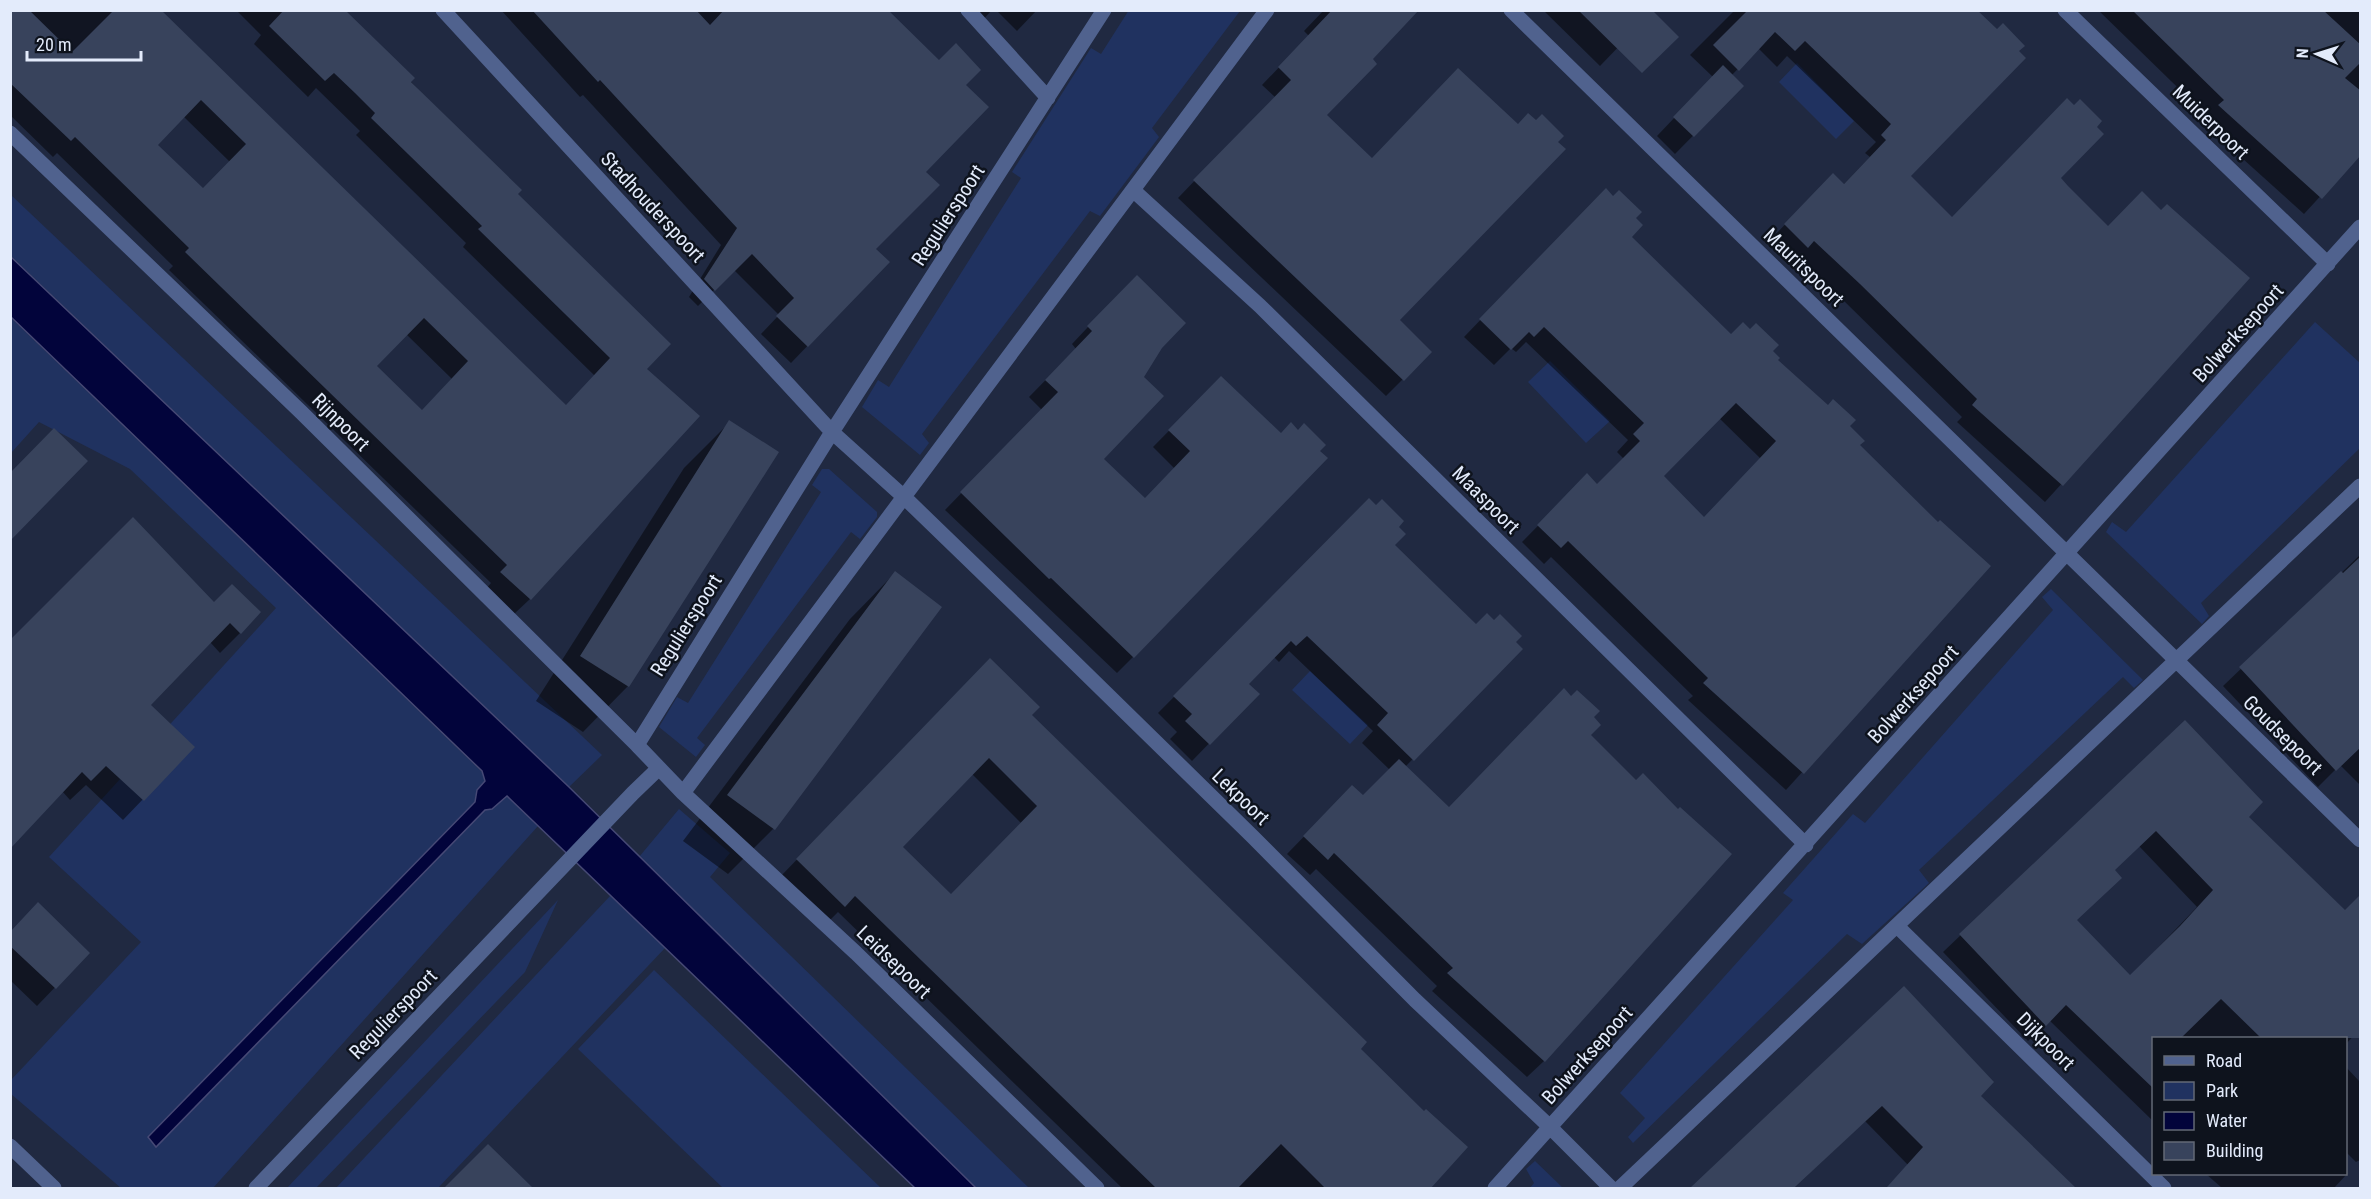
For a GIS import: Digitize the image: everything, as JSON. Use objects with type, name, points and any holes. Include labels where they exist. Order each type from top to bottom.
[{"type":"street","name":"Stadhouderspoort","points":[[443,10],[832,432],[904,497]]},
{"type":"street","points":[[968,10],[1048,98]]},
{"type":"street","name":"Regulierspoort","points":[[637,745],[832,432],[1104,10]]},
{"type":"street","points":[[683,793],[1267,10]]},
{"type":"street","name":"Mauritspoort","points":[[1511,10],[2177,660]]},
{"type":"street","name":"Muiderpoort","points":[[2065,10],[2328,264]]},
{"type":"street","name":"Rijnpoort","points":[[10,133],[301,412],[637,745]]},
{"type":"street","name":"Maaspoort","points":[[1133,190],[1260,306],[1806,845]]},
{"type":"street","name":"Bolwerksepoort","points":[[1495,1188],[2361,228]]},
{"type":"street","points":[[1620,1188],[2361,486]]},
{"type":"street","name":"Lekpoort","points":[[904,497],[1253,837],[1415,1000],[1611,1188]]},
{"type":"street","name":"Goudsepoort","points":[[2177,660],[2361,840]]},
{"type":"street","points":[[637,745],[659,768]]},
{"type":"street","name":"Regulierspoort","points":[[256,1188],[659,768]]},
{"type":"street","name":"Leidsepoort","points":[[659,768],[856,953],[1097,1188]]},
{"type":"street","name":"Dijkpoort","points":[[1897,926],[2164,1188]]},
{"type":"street","points":[[10,1146],[54,1188]]},
{"type":"green space","points":[[1129,10],[1240,11],[1152,128],[1159,137],[1100,216],[1090,211],[922,434],[929,443],[920,455],[862,407],[878,380],[889,387],[1021,178],[1012,172],[1091,48],[1101,54]]},
{"type":"green space","points":[[1797,63],[1854,121],[1836,139],[1779,82]]},
{"type":"green space","points":[[10,195],[602,755],[569,787],[11,256]]},
{"type":"green space","points":[[10,317],[538,826],[213,1188],[121,1188],[11,1094],[11,1080],[141,942],[49,857],[276,608],[130,469],[39,422],[11,453]]},
{"type":"green space","points":[[2315,322],[2360,363],[2360,448],[2201,603],[2209,616],[2202,624],[2106,532],[2112,522],[2126,532]]},
{"type":"green space","points":[[1550,361],[1610,421],[1586,443],[1528,382]]},
{"type":"green space","points":[[822,469],[829,469],[877,512],[877,517],[860,539],[851,532],[697,738],[705,745],[696,757],[659,727],[677,697],[688,703],[821,492],[812,485]]},
{"type":"green space","points":[[2051,589],[2143,680],[2134,688],[2123,677],[1919,870],[1929,883],[1862,944],[1847,934],[1633,1143],[1628,1137],[1645,1118],[1620,1093],[1793,900],[1783,893],[1853,814],[1865,823],[2053,610],[2042,597]]},
{"type":"green space","points":[[1310,671],[1368,725],[1350,744],[1292,690]]},
{"type":"green space","points":[[679,809],[730,853],[710,877],[1029,1188],[976,1188],[639,857]]},
{"type":"green space","points":[[611,895],[665,948],[438,1188],[336,1188]]},
{"type":"green space","points":[[558,900],[525,972],[316,1188],[287,1188]]},
{"type":"green space","points":[[654,970],[881,1188],[723,1188],[578,1049]]},
{"type":"green space","points":[[1535,1161],[1563,1188],[1530,1188],[1534,1183],[1526,1169]]},
{"type":"water","points":[[10,256],[569,787],[976,1188],[915,1188],[507,796],[492,809],[485,810],[156,1147],[148,1137],[475,802],[477,790],[485,781],[482,771],[11,317]]},
{"type":"building","points":[[10,10],[29,10],[72,52],[114,10],[161,10],[566,405],[610,358],[478,229],[482,226],[371,118],[375,113],[355,93],[334,73],[325,81],[269,26],[284,10],[345,10],[415,78],[411,82],[522,190],[518,194],[671,344],[647,369],[700,416],[531,600],[500,572],[507,565],[185,252],[189,248],[75,137],[71,141],[10,83]],"holes":[[[201,100],[246,144],[203,188],[158,145]],[[424,318],[468,361],[422,410],[377,366]]]},
{"type":"building","points":[[532,10],[696,10],[710,25],[724,10],[888,10],[939,60],[956,43],[981,70],[966,85],[989,107],[926,172],[940,185],[876,249],[890,262],[808,347],[776,316],[794,298],[752,254],[715,291],[704,279],[737,228]]},
{"type":"building","points":[[1332,10],[1419,10],[1373,59],[1377,64],[1327,115],[1372,158],[1458,68],[1518,124],[1528,113],[1536,120],[1542,114],[1564,136],[1558,142],[1566,149],[1400,320],[1432,352],[1404,381],[1193,180],[1291,80],[1278,67]]},
{"type":"building","points":[[1578,10],[1652,10],[1679,37],[1642,73]]},
{"type":"building","points":[[1748,10],[1977,10],[1997,29],[2003,23],[2025,46],[2019,51],[2026,58],[1911,176],[1952,217],[2067,98],[2074,105],[2080,99],[2102,121],[2097,127],[2104,134],[2061,178],[2068,186],[2108,226],[2142,191],[2161,210],[2167,204],[2250,278],[2063,486],[1972,405],[1977,399],[1860,284],[1814,241],[1808,248],[1784,224],[1833,173],[1844,184],[1886,140],[1881,135],[1891,124],[1805,41],[1795,51],[1775,32],[1739,71],[1713,45]]},
{"type":"building","points":[[2132,10],[2323,10],[2361,45],[2361,62],[2345,78],[2361,91],[2361,155],[2322,199],[2218,105],[2224,100]]},
{"type":"building","points":[[1723,65],[1744,86],[1694,137],[1673,117]]},
{"type":"building","points":[[1606,188],[1613,196],[1619,190],[1642,212],[1636,218],[1643,225],[1632,237],[1731,334],[1743,322],[1750,329],[1756,323],[1779,345],[1773,351],[1780,358],[1778,360],[1828,405],[1833,399],[1856,420],[1850,426],[1865,441],[1860,445],[1938,522],[1940,520],[1991,566],[1804,774],[1703,683],[1708,678],[1568,541],[1561,548],[1537,525],[1587,473],[1597,484],[1640,441],[1633,434],[1644,423],[1544,327],[1534,337],[1529,332],[1511,350],[1479,319]],"holes":[[[1736,403],[1776,441],[1704,517],[1664,476]]]},
{"type":"building","points":[[1137,275],[1186,323],[1162,348],[1144,377],[1164,396],[1104,459],[1145,498],[1190,451],[1168,430],[1221,376],[1281,433],[1291,422],[1298,430],[1304,423],[1326,445],[1320,451],[1328,458],[1134,658],[960,492],[1058,392],[1045,380],[1092,331],[1087,326]]},
{"type":"building","points":[[729,420],[779,452],[629,687],[580,656]]},
{"type":"building","points":[[54,428],[88,461],[10,541],[10,473]]},
{"type":"building","points":[[1369,498],[1376,505],[1382,499],[1404,521],[1399,527],[1406,534],[1395,545],[1476,624],[1487,613],[1494,620],[1500,614],[1522,636],[1516,642],[1523,649],[1414,761],[1377,725],[1388,713],[1307,636],[1296,646],[1291,641],[1249,684],[1260,694],[1210,745],[1185,721],[1192,714],[1173,696]]},
{"type":"building","points":[[133,517],[214,602],[232,584],[261,612],[241,634],[230,623],[151,705],[195,747],[144,801],[106,766],[91,781],[82,772],[10,849],[10,640]]},
{"type":"building","points":[[2361,556],[2361,747],[2336,771],[2239,667],[2341,571],[2343,573]]},
{"type":"building","points":[[895,571],[942,607],[775,830],[727,795]]},
{"type":"building","points":[[990,658],[1040,707],[1032,715],[1367,1042],[1361,1049],[1424,1111],[1426,1109],[1468,1147],[1431,1188],[1325,1188],[1281,1144],[1238,1188],[1156,1188],[855,896],[845,907],[796,859]],"holes":[[[989,758],[1037,806],[951,894],[903,847]]]},
{"type":"building","points":[[1564,688],[1571,696],[1577,690],[1600,711],[1594,717],[1601,725],[1591,735],[1636,780],[1643,773],[1678,809],[1680,807],[1732,854],[1545,1062],[1447,973],[1453,968],[1334,853],[1328,860],[1303,836],[1352,785],[1363,795],[1399,759],[1449,807]]},
{"type":"building","points":[[2185,720],[2263,802],[2249,817],[2345,910],[2361,894],[2361,1038],[2260,1037],[2221,999],[2182,1037],[2152,1037],[2152,1087],[2066,1005],[2046,1026],[1959,934]],"holes":[[[2156,831],[2213,890],[2130,975],[2077,920],[2122,878],[2115,870]]]},
{"type":"building","points":[[38,902],[90,953],[56,989],[10,946],[10,932]]},
{"type":"building","points":[[1904,986],[1994,1082],[1981,1096],[2076,1188],[1886,1188],[1923,1147],[1882,1106],[1794,1188],[1690,1188]]},
{"type":"building","points":[[488,1144],[533,1188],[444,1188]]}]
